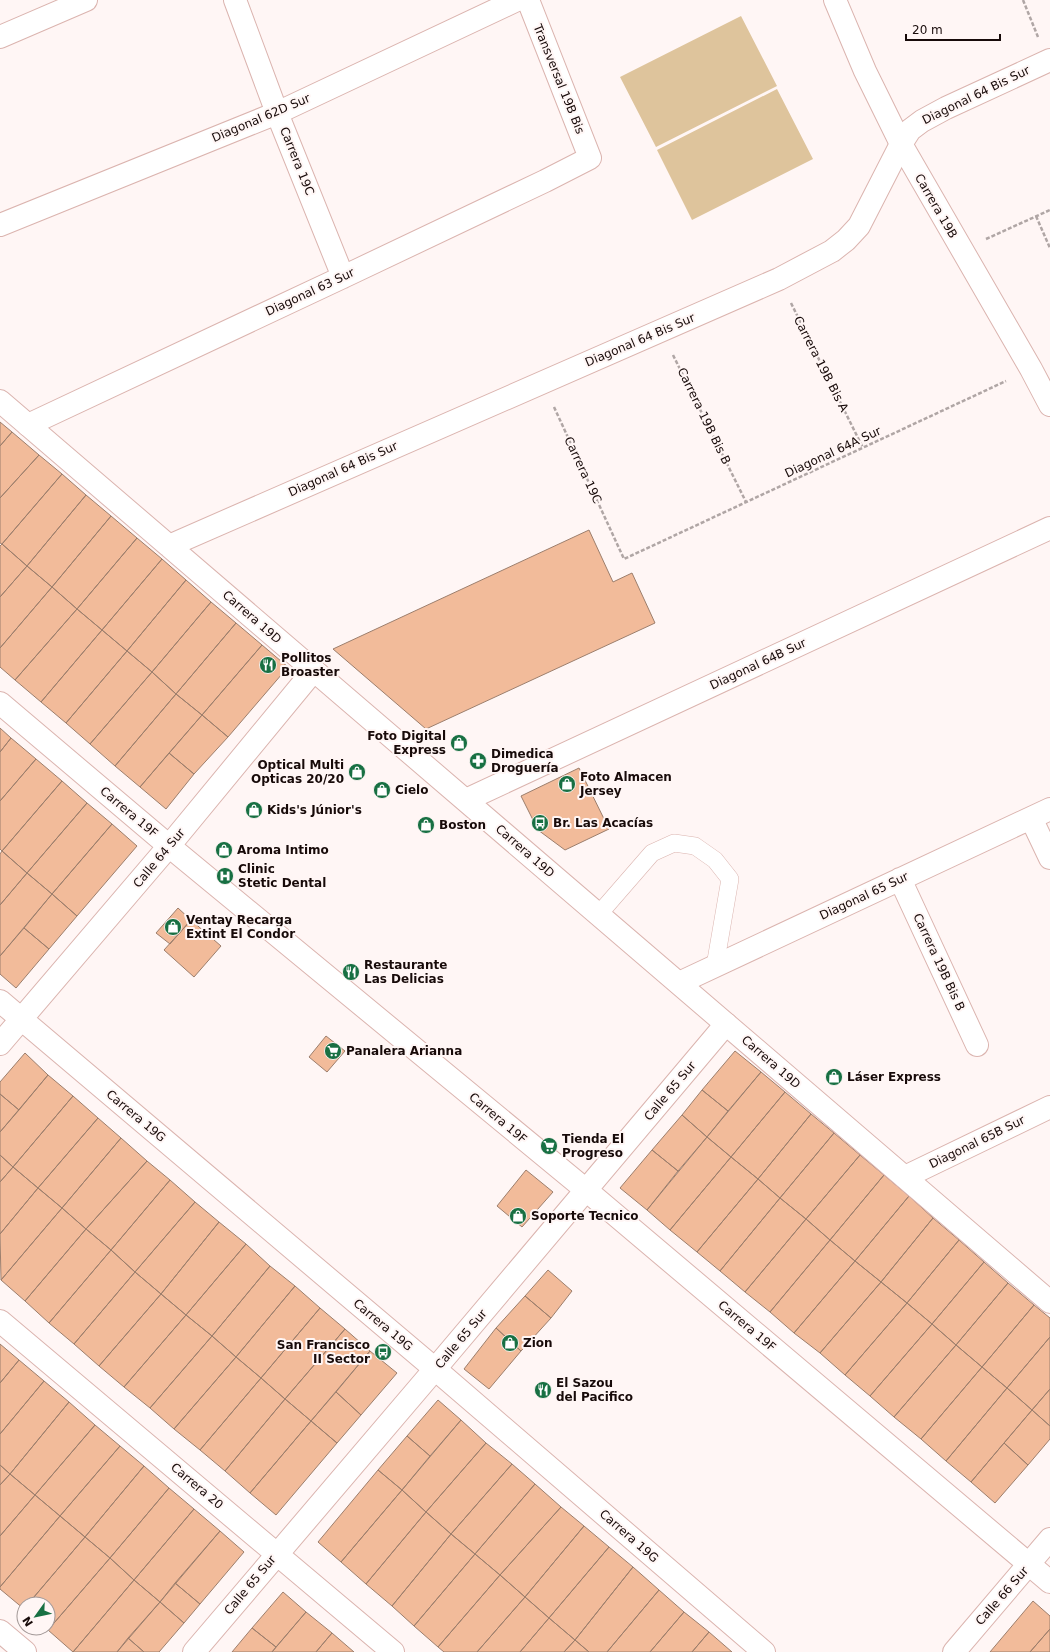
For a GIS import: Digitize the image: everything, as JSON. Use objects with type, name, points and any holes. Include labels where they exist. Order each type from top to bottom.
[{"type":"street","points":[[0,37],[86,0]]},
{"type":"street","name":"Carrera 19C","points":[[235,0],[343,277]]},
{"type":"street","name":"Diagonal 62D Sur","points":[[0,225],[278,112],[517,0]]},
{"type":"street","name":"Transversal 19B Bis","points":[[528,0],[590,158]]},
{"type":"street","name":"Carrera 19B","points":[[835,0],[865,71],[901,144],[1031,369],[1050,405]]},
{"type":"street","name":"Diagonal 64 Bis Sur","points":[[169,546],[779,279],[832,251],[846,240],[859,226],[901,144],[910,130],[922,121],[946,108],[1049,61]]},
{"type":"street","name":"Diagonal 63 Sur","points":[[28,425],[343,277],[590,158]]},
{"type":"street","name":"Carrera 19D","points":[[0,401],[1050,1302]]},
{"type":"street","name":"Diagonal 64B Sur","points":[[466,800],[1050,528]]},
{"type":"street","name":"Calle 64 Sur","points":[[0,1044],[169,846],[314,670]]},
{"type":"street","name":"Carrera 19F","points":[[0,703],[169,846],[586,1190],[1050,1582]]},
{"type":"street","points":[[1041,814],[1050,858]]},
{"type":"street","name":"Diagonal 65 Sur","points":[[679,983],[1041,814]]},
{"type":"street","name":"Carrera 19B Bis B","points":[[900,880],[977,1045]]},
{"type":"street","name":"Carrera 19G","points":[[0,1000],[435,1369],[764,1652]]},
{"type":"street","name":"Calle 65 Sur","points":[[194,1652],[726,1024]]},
{"type":"street","name":"Diagonal 65B Sur","points":[[905,1177],[1050,1107]]},
{"type":"street","name":"Carrera 20","points":[[0,1321],[393,1652]]},
{"type":"street","name":"Calle 66 Sur","points":[[954,1652],[1050,1539]]},
{"type":"street","points":[[0,1630],[26,1652]]},
{"type":"lane","points":[[599,914],[652,853],[674,843],[695,846],[715,860],[730,879],[715,966]]},
{"type":"path","points":[[1023,0],[1049,61]]},
{"type":"path","points":[[962,250],[1050,210]]},
{"type":"path","points":[[1036,216],[1050,248]]},
{"type":"path","name":"Carrera 19B Bis A","points":[[779,279],[863,448]]},
{"type":"path","name":"Carrera 19B Bis B","points":[[661,330],[746,502]]},
{"type":"path","name":"Diagonal 64A Sur","points":[[624,559],[1031,369]]},
{"type":"path","name":"Carrera 19C","points":[[543,382],[624,559]]},
{"type":"shaded area","points":[[741,16],[777,86],[656,147],[620,77]]},
{"type":"shaded area","points":[[777,89],[813,159],[692,220],[657,150]]},
{"type":"building","points":[[0,422],[12,432],[0,446]]},
{"type":"building","points":[[12,432],[39,455],[0,498],[0,446]]},
{"type":"building","points":[[39,455],[62,474],[2,544],[0,543],[0,498]]},
{"type":"building","points":[[62,474],[86,495],[27,566],[2,544]]},
{"type":"building","points":[[86,495],[111,516],[52,587],[27,566]]},
{"type":"building","points":[[111,516],[137,538],[77,609],[52,587]]},
{"type":"building","points":[[589,530],[613,582],[632,573],[655,623],[426,729],[333,649]]},
{"type":"building","points":[[137,538],[162,559],[102,630],[77,609]]},
{"type":"building","points":[[2,544],[27,566],[0,597],[0,546]]},
{"type":"building","points":[[162,559],[186,580],[127,651],[102,630]]},
{"type":"building","points":[[27,566],[52,587],[0,648],[0,597]]},
{"type":"building","points":[[186,580],[211,602],[152,672],[127,651]]},
{"type":"building","points":[[52,587],[77,609],[15,680],[0,667],[0,648]]},
{"type":"building","points":[[211,602],[236,623],[176,694],[152,672]]},
{"type":"building","points":[[77,609],[102,630],[41,702],[15,680]]},
{"type":"building","points":[[236,623],[262,645],[202,715],[176,694]]},
{"type":"building","points":[[102,630],[127,651],[66,723],[41,702]]},
{"type":"building","points":[[262,645],[288,667],[228,737],[202,715]]},
{"type":"building","points":[[127,651],[152,672],[90,744],[66,723]]},
{"type":"building","points":[[152,672],[176,694],[115,766],[90,744]]},
{"type":"building","points":[[176,694],[202,715],[140,787],[115,766]]},
{"type":"building","points":[[202,715],[228,737],[194,774],[169,753]]},
{"type":"building","points":[[0,728],[11,738],[0,752]]},
{"type":"building","points":[[11,738],[36,759],[0,801],[0,752]]},
{"type":"building","points":[[169,753],[194,774],[166,809],[140,787]]},
{"type":"building","points":[[36,759],[62,781],[2,851],[0,849],[0,801]]},
{"type":"building","points":[[579,768],[609,829],[565,850],[538,830],[521,796]]},
{"type":"building","points":[[62,781],[87,803],[27,873],[2,851]]},
{"type":"building","points":[[87,803],[112,824],[52,894],[27,873]]},
{"type":"building","points":[[112,824],[137,846],[77,916],[52,894]]},
{"type":"building","points":[[2,851],[27,873],[0,905],[0,854]]},
{"type":"building","points":[[27,873],[52,894],[0,956],[0,905]]},
{"type":"building","points":[[52,894],[77,916],[49,949],[24,928]]},
{"type":"building","name":"Ventay Recarga Extint El Condor","points":[[178,908],[191,920],[170,944],[156,933]]},
{"type":"building","points":[[191,920],[221,946],[194,977],[164,950]]},
{"type":"building","points":[[24,928],[49,949],[16,988],[0,974],[0,956]]},
{"type":"building","points":[[326,1036],[345,1051],[327,1072],[309,1057]]},
{"type":"building","points":[[735,1051],[761,1072],[728,1111],[702,1090]]},
{"type":"building","points":[[25,1053],[48,1075],[19,1110],[0,1094],[0,1082]]},
{"type":"building","points":[[761,1072],[785,1092],[731,1157],[707,1137]]},
{"type":"building","points":[[48,1075],[73,1096],[13,1167],[0,1155],[0,1132]]},
{"type":"building","points":[[702,1090],[728,1111],[707,1137],[682,1115]]},
{"type":"building","points":[[785,1092],[811,1114],[758,1179],[731,1157]]},
{"type":"building","points":[[0,1094],[19,1110],[0,1132]]},
{"type":"building","points":[[73,1096],[98,1118],[38,1188],[13,1167]]},
{"type":"building","points":[[811,1114],[834,1133],[780,1198],[758,1179]]},
{"type":"building","points":[[682,1115],[707,1137],[678,1171],[652,1150]]},
{"type":"building","points":[[98,1118],[121,1138],[62,1208],[38,1188]]},
{"type":"building","points":[[834,1133],[860,1155],[806,1219],[780,1198]]},
{"type":"building","points":[[707,1137],[731,1157],[670,1230],[647,1210]]},
{"type":"building","points":[[121,1138],[147,1161],[86,1229],[62,1208]]},
{"type":"building","points":[[652,1150],[678,1171],[647,1210],[620,1188]]},
{"type":"building","points":[[0,1155],[13,1167],[0,1182]]},
{"type":"building","points":[[860,1155],[884,1175],[830,1240],[806,1219]]},
{"type":"building","points":[[731,1157],[758,1179],[697,1252],[670,1230]]},
{"type":"building","points":[[147,1161],[170,1180],[111,1250],[86,1229]]},
{"type":"building","points":[[13,1167],[38,1188],[0,1234],[0,1182]]},
{"type":"building","points":[[526,1170],[553,1192],[522,1227],[497,1206]]},
{"type":"building","points":[[884,1175],[909,1196],[855,1261],[830,1240]]},
{"type":"building","points":[[758,1179],[780,1198],[720,1271],[697,1252]]},
{"type":"building","points":[[170,1180],[195,1202],[135,1272],[111,1250]]},
{"type":"building","points":[[38,1188],[62,1208],[1,1280],[0,1234]]},
{"type":"building","points":[[909,1196],[933,1218],[881,1282],[855,1261]]},
{"type":"building","points":[[780,1198],[806,1219],[745,1292],[720,1271]]},
{"type":"building","points":[[195,1202],[219,1222],[161,1294],[135,1272]]},
{"type":"building","points":[[62,1208],[86,1229],[25,1301],[1,1280]]},
{"type":"building","points":[[933,1218],[959,1240],[907,1303],[881,1282]]},
{"type":"building","points":[[806,1219],[830,1240],[770,1312],[745,1292]]},
{"type":"building","points":[[219,1222],[246,1244],[186,1315],[161,1294]]},
{"type":"building","points":[[86,1229],[111,1250],[49,1323],[25,1301]]},
{"type":"building","points":[[830,1240],[855,1261],[794,1333],[770,1312]]},
{"type":"building","points":[[959,1240],[984,1262],[932,1324],[907,1303]]},
{"type":"building","points":[[246,1244],[270,1266],[212,1336],[186,1315]]},
{"type":"building","points":[[111,1250],[135,1272],[74,1344],[49,1323]]},
{"type":"building","points":[[855,1261],[881,1282],[820,1353],[794,1333]]},
{"type":"building","points":[[984,1262],[1008,1283],[956,1345],[932,1324]]},
{"type":"building","points":[[270,1266],[295,1286],[236,1357],[212,1336]]},
{"type":"building","points":[[548,1270],[572,1291],[551,1318],[525,1296]]},
{"type":"building","points":[[135,1272],[161,1294],[99,1366],[74,1344]]},
{"type":"building","points":[[881,1282],[907,1303],[845,1375],[820,1353]]},
{"type":"building","points":[[1008,1283],[1034,1305],[982,1367],[956,1345]]},
{"type":"building","points":[[295,1286],[320,1308],[261,1378],[236,1357]]},
{"type":"building","points":[[161,1294],[186,1315],[124,1387],[99,1366]]},
{"type":"building","points":[[525,1296],[551,1318],[521,1351],[496,1328]]},
{"type":"building","points":[[907,1303],[932,1324],[870,1396],[845,1375]]},
{"type":"building","points":[[1034,1305],[1050,1318],[1050,1337],[1007,1388],[982,1367]]},
{"type":"building","points":[[320,1308],[345,1329],[285,1399],[261,1378]]},
{"type":"building","points":[[186,1315],[212,1336],[150,1408],[124,1387]]},
{"type":"building","points":[[932,1324],[956,1345],[894,1417],[870,1396]]},
{"type":"building","points":[[496,1328],[521,1351],[489,1389],[464,1369]]},
{"type":"building","points":[[345,1329],[370,1351],[311,1421],[285,1399]]},
{"type":"building","points":[[212,1336],[236,1357],[174,1429],[150,1408]]},
{"type":"building","points":[[1050,1337],[1050,1389],[1032,1410],[1007,1388]]},
{"type":"building","points":[[0,1344],[19,1360],[0,1383]]},
{"type":"building","points":[[956,1345],[982,1367],[921,1439],[894,1417]]},
{"type":"building","points":[[370,1351],[397,1373],[361,1415],[336,1392]]},
{"type":"building","points":[[236,1357],[261,1378],[200,1450],[174,1429]]},
{"type":"building","points":[[19,1360],[44,1381],[0,1434],[0,1383]]},
{"type":"building","points":[[982,1367],[1007,1388],[946,1461],[921,1439]]},
{"type":"building","points":[[261,1378],[285,1399],[225,1471],[200,1450]]},
{"type":"building","points":[[44,1381],[69,1402],[10,1474],[0,1465],[0,1434]]},
{"type":"building","points":[[1007,1388],[1032,1410],[971,1482],[946,1461]]},
{"type":"building","points":[[1050,1389],[1050,1426],[1032,1410]]},
{"type":"building","points":[[336,1392],[361,1415],[337,1443],[311,1421]]},
{"type":"building","points":[[285,1399],[311,1421],[250,1493],[225,1471]]},
{"type":"building","points":[[438,1400],[461,1420],[430,1456],[407,1436]]},
{"type":"building","points":[[69,1402],[95,1425],[35,1495],[10,1474]]},
{"type":"building","points":[[1032,1410],[1050,1426],[1050,1439],[1028,1465],[1004,1443]]},
{"type":"building","points":[[461,1420],[486,1443],[426,1512],[402,1490]]},
{"type":"building","points":[[311,1421],[337,1443],[276,1515],[250,1493]]},
{"type":"building","points":[[95,1425],[120,1446],[60,1516],[35,1495]]},
{"type":"building","points":[[407,1436],[430,1456],[402,1490],[378,1470]]},
{"type":"building","points":[[486,1443],[512,1464],[451,1534],[426,1512]]},
{"type":"building","points":[[1004,1443],[1028,1465],[995,1503],[971,1482]]},
{"type":"building","points":[[120,1446],[144,1466],[85,1537],[60,1516]]},
{"type":"building","points":[[512,1464],[535,1484],[475,1554],[451,1534]]},
{"type":"building","points":[[0,1465],[10,1474],[0,1485]]},
{"type":"building","points":[[144,1466],[169,1488],[110,1558],[85,1537]]},
{"type":"building","points":[[378,1470],[402,1490],[341,1562],[318,1542]]},
{"type":"building","points":[[10,1474],[35,1495],[0,1536],[0,1485]]},
{"type":"building","points":[[535,1484],[561,1507],[500,1575],[475,1554]]},
{"type":"building","points":[[169,1488],[194,1509],[134,1580],[110,1558]]},
{"type":"building","points":[[402,1490],[426,1512],[366,1584],[341,1562]]},
{"type":"building","points":[[35,1495],[60,1516],[0,1587],[0,1536]]},
{"type":"building","points":[[561,1507],[584,1526],[525,1597],[500,1575]]},
{"type":"building","points":[[194,1509],[220,1531],[160,1602],[134,1580]]},
{"type":"building","points":[[426,1512],[451,1534],[392,1606],[366,1584]]},
{"type":"building","points":[[60,1516],[85,1537],[35,1596],[16,1596],[16,1602],[0,1589],[0,1587]]},
{"type":"building","points":[[584,1526],[609,1547],[549,1618],[525,1597]]},
{"type":"building","points":[[220,1531],[244,1552],[200,1604],[175,1583]]},
{"type":"building","points":[[451,1534],[475,1554],[414,1626],[392,1606]]},
{"type":"building","points":[[85,1537],[110,1558],[56,1621],[56,1596],[35,1596]]},
{"type":"building","points":[[609,1547],[633,1567],[575,1640],[549,1618]]},
{"type":"building","points":[[475,1554],[500,1575],[438,1647],[414,1626]]},
{"type":"building","points":[[110,1558],[134,1580],[73,1652],[55,1636],[56,1621]]},
{"type":"building","points":[[633,1567],[659,1590],[607,1652],[589,1652],[575,1640]]},
{"type":"building","points":[[500,1575],[525,1597],[477,1652],[444,1652],[438,1647]]},
{"type":"building","points":[[134,1580],[160,1602],[117,1652],[73,1652]]},
{"type":"building","points":[[175,1583],[200,1604],[184,1623],[160,1602]]},
{"type":"building","points":[[659,1590],[684,1612],[650,1652],[607,1652]]},
{"type":"building","points":[[283,1592],[306,1612],[276,1647],[252,1628]]},
{"type":"building","points":[[525,1597],[549,1618],[520,1652],[477,1652]]},
{"type":"building","points":[[1033,1601],[1050,1616],[1050,1629],[1030,1652],[990,1652]]},
{"type":"building","points":[[160,1602],[184,1623],[159,1652],[144,1652],[128,1638]]},
{"type":"building","points":[[306,1612],[332,1633],[316,1652],[272,1652]]},
{"type":"building","points":[[684,1612],[709,1632],[692,1652],[650,1652]]},
{"type":"building","points":[[549,1618],[575,1640],[564,1652],[520,1652]]},
{"type":"building","points":[[252,1628],[276,1647],[272,1652],[232,1652]]},
{"type":"building","points":[[1050,1629],[1050,1652],[1030,1652]]},
{"type":"building","points":[[709,1632],[732,1652],[692,1652]]},
{"type":"building","points":[[332,1633],[354,1652],[316,1652]]},
{"type":"building","points":[[128,1638],[144,1652],[117,1652]]},
{"type":"building","points":[[575,1640],[589,1652],[564,1652]]},
{"type":"place","name":"Pollitos Broaster","points":[[268,665]]},
{"type":"place","name":"Foto Digital Express","points":[[459,743]]},
{"type":"place","name":"Dimedica Droguería","points":[[478,761]]},
{"type":"place","name":"Optical Multi Opticas 20/20","points":[[357,772]]},
{"type":"place","name":"Foto Almacen Jersey","points":[[567,784]]},
{"type":"place","name":"Cielo","points":[[382,790]]},
{"type":"place","name":"Kids's Júnior's","points":[[254,810]]},
{"type":"place","name":"Br. Las Acacías","points":[[540,823]]},
{"type":"place","name":"Boston","points":[[426,825]]},
{"type":"place","name":"Aroma Intimo","points":[[224,850]]},
{"type":"place","name":"Clinic Stetic Dental","points":[[225,876]]},
{"type":"place","name":"Ventay Recarga Extint El Condor","points":[[173,927]]},
{"type":"place","name":"Restaurante Las Delicias","points":[[351,972]]},
{"type":"place","name":"Panalera Arianna","points":[[333,1051]]},
{"type":"place","name":"Láser Express","points":[[834,1077]]},
{"type":"place","name":"Tienda El Progreso","points":[[549,1146]]},
{"type":"place","name":"Soporte Tecnico","points":[[518,1216]]},
{"type":"place","name":"Zion","points":[[510,1343]]},
{"type":"place","name":"San Francisco II Sector","points":[[383,1352]]},
{"type":"place","name":"El Sazou del Pacifico","points":[[543,1390]]}]
